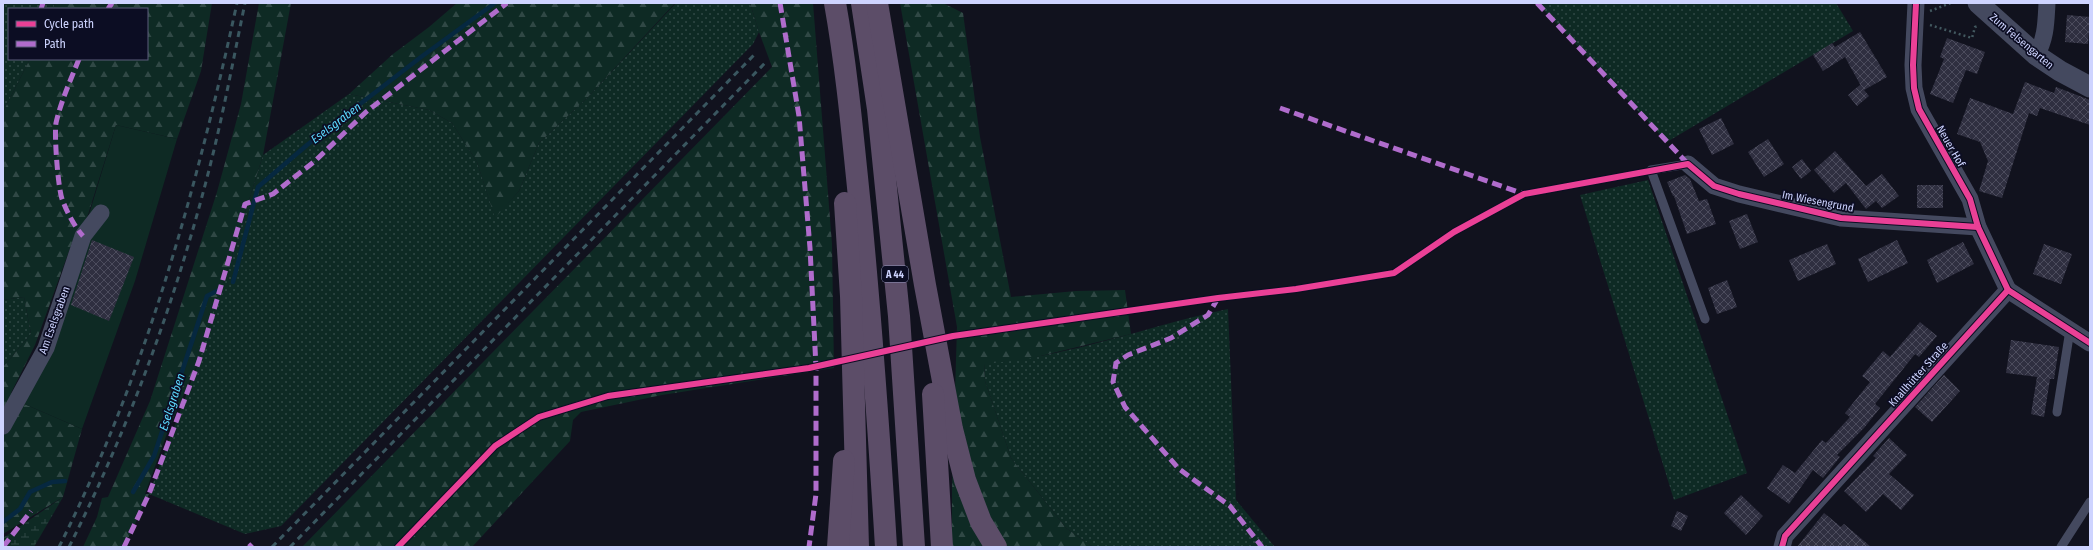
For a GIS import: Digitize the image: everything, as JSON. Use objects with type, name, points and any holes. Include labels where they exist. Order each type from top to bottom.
[{"type":"highway","points":[[824,3],[844,193],[851,296],[858,547]]},
{"type":"highway","name":"A 44","points":[[835,3],[853,134],[866,269],[879,423],[886,547]]},
{"type":"highway","name":"A 44","points":[[862,3],[878,109],[899,316],[914,547]]},
{"type":"highway","points":[[876,3],[925,285],[952,429],[965,480],[981,522],[996,547]]},
{"type":"highway","points":[[925,285],[942,547]]},
{"type":"highway","points":[[838,547],[847,428],[854,370]]},
{"type":"street","name":"Zum Felsengarten","points":[[1978,3],[2036,55],[2060,71],[2090,87]]},
{"type":"street","points":[[2036,55],[2042,46],[2044,39],[2047,3]]},
{"type":"street","name":"Neuer Hof","points":[[1916,13],[1913,65],[1914,88],[1919,109],[1970,199],[1978,227],[2008,290]]},
{"type":"street","name":"Im Wiesengrund","points":[[1688,164],[1714,186],[1739,194],[1841,218],[1978,227]]},
{"type":"street","name":"Am Eselsgraben","points":[[3,426],[46,348],[83,236],[101,213]]},
{"type":"street","points":[[2008,290],[2090,343]]},
{"type":"street","name":"Knallhütter Straße","points":[[1782,547],[1785,536],[1790,530],[2008,290]]},
{"type":"lane","points":[[1688,164],[1651,170],[1705,319]]},
{"type":"lane","points":[[2057,412],[2070,330]]},
{"type":"lane","points":[[2061,547],[2090,502]]},
{"type":"path","points":[[1916,13],[1951,3]]},
{"type":"path","points":[[1916,13],[1972,38],[1975,27],[2000,23]]},
{"type":"green space","points":[[3,3],[55,3],[53,8],[8,8],[8,60],[29,60],[3,112]]},
{"type":"green space","points":[[55,3],[212,3],[201,71],[177,139],[116,125],[86,221],[73,240],[35,345],[11,393],[22,403],[82,429],[63,497],[3,534],[3,367],[31,334],[24,297],[3,300],[3,112],[29,60],[148,60],[148,8],[53,8]]},
{"type":"green space","points":[[259,3],[291,3],[263,155],[199,361],[169,428],[145,494],[149,494],[124,547],[83,547],[97,517],[102,498],[108,497],[150,401],[217,192],[241,104]]},
{"type":"green space","points":[[457,3],[675,3],[588,97],[539,143],[519,191],[495,218],[477,162],[452,123],[429,110],[349,94],[393,54],[429,27]]},
{"type":"green space","points":[[676,3],[750,3],[759,32],[753,44],[281,526],[245,534],[149,494],[199,361],[263,155],[349,94],[429,110],[452,123],[477,162],[495,217],[519,191],[539,143],[588,97]]},
{"type":"green space","points":[[750,3],[813,3],[832,244],[834,368],[662,395],[581,412],[573,420],[570,441],[472,547],[302,547],[772,67]]},
{"type":"green space","points":[[900,3],[943,3],[963,13],[980,137],[1011,297],[1076,291],[1125,290],[1131,334],[1028,359],[984,364],[985,381],[1011,458],[1066,528],[1093,547],[952,547],[952,489],[957,327]]},
{"type":"green space","points":[[1537,3],[1836,3],[1853,31],[1667,142]]},
{"type":"green space","points":[[116,125],[177,139],[135,281],[82,429],[22,403],[90,211]]},
{"type":"green space","points":[[1648,180],[1747,473],[1674,500],[1580,195]]},
{"type":"green space","points":[[24,297],[31,334],[3,367],[3,300]]},
{"type":"green space","points":[[1228,309],[1236,500],[1275,547],[1093,547],[1066,528],[1011,458],[985,381],[984,363],[1046,355]]},
{"type":"green space","points":[[63,497],[34,547],[3,547],[3,538]]},
{"type":"building","points":[[2067,15],[2090,17],[2088,44],[2065,42]]},
{"type":"building","points":[[1860,32],[1887,77],[1864,90],[1869,96],[1857,106],[1848,95],[1860,85],[1861,86],[1845,57],[1823,71],[1813,55],[1832,43],[1835,47]]},
{"type":"building","points":[[1947,38],[1985,52],[1977,74],[1966,70],[1953,103],[1930,94],[1944,59],[1940,57]]},
{"type":"building","points":[[2025,82],[2054,93],[2056,87],[2090,100],[2090,125],[2040,108],[2037,116],[2029,113],[2002,198],[1979,191],[1988,161],[1980,142],[1957,134],[1970,98],[2013,114]]},
{"type":"building","points":[[1721,118],[1734,144],[1712,155],[1699,129]]},
{"type":"building","points":[[1768,139],[1784,164],[1764,177],[1748,152]]},
{"type":"building","points":[[1835,151],[1866,186],[1882,174],[1899,196],[1882,208],[1876,201],[1866,209],[1846,183],[1834,193],[1814,170]]},
{"type":"building","points":[[1802,159],[1811,171],[1801,179],[1792,167]]},
{"type":"building","points":[[1685,175],[1690,179],[1699,201],[1707,199],[1716,224],[1687,234],[1674,196],[1667,182]]},
{"type":"building","points":[[1917,185],[1943,185],[1943,208],[1917,208]]},
{"type":"building","points":[[1747,214],[1758,242],[1740,249],[1729,221]]},
{"type":"building","points":[[92,240],[134,257],[109,321],[71,305]]},
{"type":"building","points":[[1897,240],[1908,263],[1868,282],[1858,259]]},
{"type":"building","points":[[1963,242],[1974,264],[1937,283],[1927,260]]},
{"type":"building","points":[[1827,244],[1836,264],[1798,281],[1789,260]]},
{"type":"building","points":[[2044,244],[2072,254],[2061,284],[2033,274]]},
{"type":"building","points":[[1727,280],[1737,307],[1717,314],[1708,288]]},
{"type":"building","points":[[1920,322],[1937,336],[1919,357],[1915,354],[1875,404],[1880,408],[1864,428],[1837,455],[1840,457],[1823,478],[1813,470],[1789,504],[1767,488],[1783,465],[1795,473],[1822,440],[1826,443],[1850,417],[1845,413],[1870,382],[1862,376],[1883,351],[1890,357]]},
{"type":"building","points":[[2011,340],[2059,347],[2054,379],[2050,379],[2044,417],[2031,414],[2037,377],[2006,373]]},
{"type":"building","points":[[1944,375],[1960,391],[1932,422],[1915,407]]},
{"type":"building","points":[[1889,438],[1907,455],[1889,474],[1914,495],[1901,510],[1883,494],[1866,512],[1844,491],[1876,458],[1873,456]]},
{"type":"building","points":[[1741,495],[1763,516],[1746,535],[1724,513]]},
{"type":"building","points":[[1677,511],[1688,516],[1681,531],[1671,526]]},
{"type":"building","points":[[1824,513],[1841,527],[1844,524],[1871,547],[1797,547]]},
{"type":"waterway","name":"Eselsgraben","points":[[233,282],[258,187],[307,145],[421,57],[495,3]]},
{"type":"waterway","name":"Eselsgraben","points":[[133,492],[154,456],[207,296],[217,291]]},
{"type":"waterway","name":"Eselsgraben","points":[[3,522],[20,509],[30,492],[52,482],[65,481]]},
{"type":"railway","points":[[59,547],[90,482],[118,415],[143,348],[165,281],[186,212],[204,143],[237,3]]},
{"type":"railway","points":[[69,547],[132,407],[168,310],[211,162],[225,103],[245,3]]},
{"type":"railway","points":[[272,547],[754,55]]},
{"type":"railway","points":[[290,547],[765,63]]},
{"type":"marked path","points":[[41,8],[43,3]]},
{"type":"marked path","points":[[109,8],[112,3]]},
{"type":"marked path","points":[[124,547],[149,494],[199,361],[245,204],[273,194],[315,161],[366,112],[507,3]]},
{"type":"marked path","points":[[780,3],[799,116],[810,248],[816,367],[816,494],[809,547]]},
{"type":"marked path","points":[[1537,3],[1688,164]]},
{"type":"marked path","points":[[79,60],[66,90],[58,115],[56,123],[56,138],[58,173],[62,199],[71,219],[83,236]]},
{"type":"marked path","points":[[1280,108],[1524,194]]},
{"type":"marked path","points":[[1218,298],[1208,315],[1171,338],[1128,355],[1116,363],[1113,382],[1125,407],[1179,469],[1230,506],[1262,547]]},
{"type":"marked path","points":[[3,547],[31,511]]},
{"type":"marked path","points":[[249,547],[252,544]]},
{"type":"cycle path","points":[[1916,3],[1913,65],[1914,88],[1919,109],[1970,199],[1978,227],[2008,290]]},
{"type":"cycle path","points":[[398,547],[495,446],[539,417],[608,396],[809,368],[953,336],[1218,298],[1296,289],[1394,273],[1454,232],[1524,194],[1688,164],[1714,186],[1739,194],[1841,218],[1978,227]]},
{"type":"cycle path","points":[[2008,290],[2090,343]]},
{"type":"cycle path","points":[[1782,547],[1785,536],[2008,290]]}]
